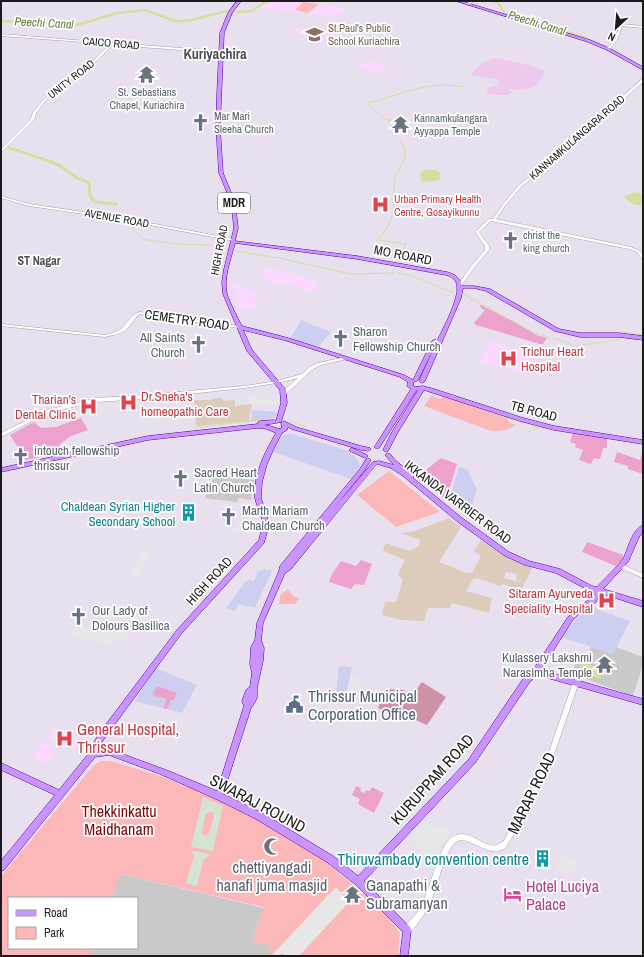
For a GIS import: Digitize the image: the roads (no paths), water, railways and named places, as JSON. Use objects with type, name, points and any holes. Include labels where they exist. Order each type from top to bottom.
[{"type":"main road","name":"HIGH ROAD","points":[[239,1],[226,21],[222,35],[221,52],[218,127],[221,173],[235,209],[236,228],[226,269],[224,285],[225,294],[250,351],[277,382],[284,393]]},
{"type":"main road","points":[[458,1],[571,35],[608,49],[643,69]]},
{"type":"main road","name":"MO ROARD","points":[[234,241],[400,264],[432,272],[449,274],[455,277],[460,286]]},
{"type":"main road","points":[[460,286],[488,290],[557,330],[580,335],[619,335],[643,338]]},
{"type":"main road","points":[[414,389],[410,386],[460,286]]},
{"type":"main road","points":[[282,571],[288,568],[377,463],[386,460],[387,452],[395,432],[423,386],[456,306],[461,292],[460,286]]},
{"type":"main road","points":[[239,326],[286,339],[413,380],[423,386]]},
{"type":"main road","points":[[377,447],[414,389],[423,386]]},
{"type":"main road","name":"TB ROAD","points":[[423,386],[522,420],[531,421],[554,428],[643,442]]},
{"type":"main road","points":[[274,441],[272,424],[277,422],[284,403],[284,393]]},
{"type":"main road","points":[[277,422],[283,429],[352,449],[377,463]]},
{"type":"main road","points":[[1,469],[158,433],[277,422]]},
{"type":"main road","points":[[1,469],[154,437],[258,426],[272,429],[283,429],[361,448],[368,449],[377,447],[387,452]]},
{"type":"main road","name":"HIGH ROAD","points":[[97,753],[97,744],[101,736],[179,632],[262,541],[264,532],[264,517],[258,500],[260,478],[274,441],[283,429]]},
{"type":"main road","points":[[219,796],[248,706],[246,701],[249,692],[253,688],[260,660],[258,640],[260,624],[283,566],[362,470],[367,458],[365,453],[368,449]]},
{"type":"main road","name":"IKKANDA VARRIER ROAD","points":[[387,452],[394,462],[463,518],[510,552],[528,560],[569,572],[580,577],[598,590]]},
{"type":"main road","name":"IKKANDA VARRIER ROAD","points":[[377,463],[393,467],[460,520],[507,554],[527,563],[558,571],[590,588],[598,590]]},
{"type":"main road","name":"KURUPPAM ROAD","points":[[358,880],[460,774],[499,723],[526,681],[536,672],[570,619],[594,600],[598,590],[626,560],[636,536],[643,527]]},
{"type":"main road","points":[[598,590],[643,604]]},
{"type":"main road","points":[[256,673],[254,664],[254,647],[258,640]]},
{"type":"main road","points":[[536,672],[643,702]]},
{"type":"main road","name":"SWARAJ ROUND","points":[[97,753],[109,752],[163,772],[219,796],[259,816],[330,859],[358,880],[407,930]]},
{"type":"main road","points":[[1,867],[88,759],[97,753]]},
{"type":"main road","points":[[1,766],[60,794]]},
{"type":"main road","points":[[404,956],[407,930]]},
{"type":"street","points":[[468,4],[473,1]]},
{"type":"street","points":[[608,49],[616,40],[621,25],[643,27]]},
{"type":"street","name":"CAICO ROAD","points":[[1,35],[221,52]]},
{"type":"street","name":"UNITY ROAD","points":[[1,151],[30,122],[36,110],[54,90],[92,63],[113,43]]},
{"type":"street","name":"KANNAMKULANGARA ROAD","points":[[460,286],[472,267],[488,250],[487,246],[476,232],[490,220],[494,220],[520,186],[547,165],[572,138],[616,104],[643,80]]},
{"type":"street","name":"AVENUE ROAD","points":[[1,197],[29,205],[118,218],[234,241]]},
{"type":"street","points":[[494,220],[630,248],[638,251],[643,258]]},
{"type":"street","name":"CEMETRY ROAD","points":[[1,325],[105,336],[118,333],[123,330],[135,315],[140,312],[239,326]]},
{"type":"street","points":[[284,393],[302,375],[320,364],[345,358]]},
{"type":"street","points":[[1,435],[49,411],[96,400],[244,387],[277,382],[302,375]]},
{"type":"street","points":[[620,566],[643,576]]},
{"type":"street","name":"MARAR ROAD","points":[[407,930],[420,914],[429,899],[446,850],[453,840],[460,837],[465,837],[492,848],[502,847],[505,844],[537,786],[553,749],[576,682]]},
{"type":"waterway","name":"Peechi Canal","points":[[237,12],[251,11],[267,1]]},
{"type":"waterway","name":"Peechi Canal","points":[[493,1],[499,4],[505,15],[510,16]]},
{"type":"waterway","name":"Peechi Canal","points":[[1,21],[77,25],[117,13],[145,10],[175,21],[182,21],[192,20],[226,11]]},
{"type":"waterway","name":"Peechi Canal","points":[[537,24],[587,38]]},
{"type":"waterway","points":[[398,138],[388,121],[391,120],[385,119],[367,103],[424,87],[443,85],[465,87]]},
{"type":"waterway","points":[[398,262],[406,244],[377,240],[389,224],[393,212],[395,180],[405,157],[400,140]]},
{"type":"waterway","points":[[7,147],[49,161]]},
{"type":"waterway","points":[[49,161],[60,166],[77,178],[89,183],[90,196],[95,202],[116,204]]},
{"type":"waterway","points":[[133,223],[133,229],[142,239],[174,244],[208,245],[227,250]]},
{"type":"waterway","points":[[236,251],[279,258],[350,274],[394,273]]},
{"type":"waterway","points":[[392,273],[396,265]]},
{"type":"waterway","points":[[398,273],[412,276],[454,293]]},
{"type":"waterway","points":[[463,294],[535,333],[549,337]]},
{"type":"waterway","points":[[623,333],[625,332],[637,335],[643,334]]},
{"type":"waterway","points":[[554,338],[575,346],[616,340],[621,337]]},
{"type":"waterway","points":[[503,416],[522,423]]},
{"type":"waterway","points":[[196,427],[272,419]]},
{"type":"waterway","points":[[286,421],[306,426]]},
{"type":"waterway","points":[[532,426],[537,428]]},
{"type":"waterway","points":[[526,432],[537,428]]},
{"type":"place","name":"St.Paul's Public School Kuriachira","points":[[315,34]]},
{"type":"place","name":"St. Sebastians Chapel, Kuriachira","points":[[147,74]]},
{"type":"place","name":"Mar Mari Sleeha Church","points":[[201,122]]},
{"type":"place","name":"Kannamkulangara Ayyappa Temple","points":[[401,124]]},
{"type":"place","name":"Urban Primary Health Centre, Gosayikunnu","points":[[381,205]]},
{"type":"place","name":"christ the king church","points":[[510,241]]},
{"type":"place","name":"Sharon Fellowship Church","points":[[340,338]]},
{"type":"place","name":"All Saints Church","points":[[198,344]]},
{"type":"place","name":"Trichur Heart Hospital","points":[[508,358]]},
{"type":"place","name":"Dr.Sneha's homeopathic Care","points":[[128,403]]},
{"type":"place","name":"Tharian's Dental Clinic","points":[[89,406]]},
{"type":"place","name":"intouch fellowship thrissur","points":[[21,457]]},
{"type":"place","name":"Sacred Heart Latin Church","points":[[181,479]]},
{"type":"place","name":"Chaldean Syrian Higher Secondary School","points":[[188,513]]},
{"type":"place","name":"Marth Mariam Chaldean Church","points":[[229,517]]},
{"type":"place","name":"Sitaram Ayurveda Speciality Hospital","points":[[606,600]]},
{"type":"place","name":"Our Lady of Dolours Basilica","points":[[79,617]]},
{"type":"place","name":"Kulassery Lakshmi Narasimha Temple","points":[[605,664]]},
{"type":"place","name":"Thrissur Municipal Corporation Office","points":[[295,705]]},
{"type":"place","name":"General Hospital, Thrissur","points":[[64,738]]},
{"type":"place","name":"chettiyangadi hanafi juma masjid","points":[[272,846]]},
{"type":"place","name":"Thiruvambady convention centre","points":[[542,859]]},
{"type":"place","name":"Ganapathi & Subramanyan","points":[[353,894]]},
{"type":"place","name":"Hotel Luciya Palace","points":[[513,895]]},
{"type":"district","name":"Kuriyachira","points":[[215,54]]},
{"type":"district","name":"ST Nagar","points":[[39,261]]},
{"type":"park label","name":"Thekkinkattu Maidhanam","points":[[119,820]]}]
